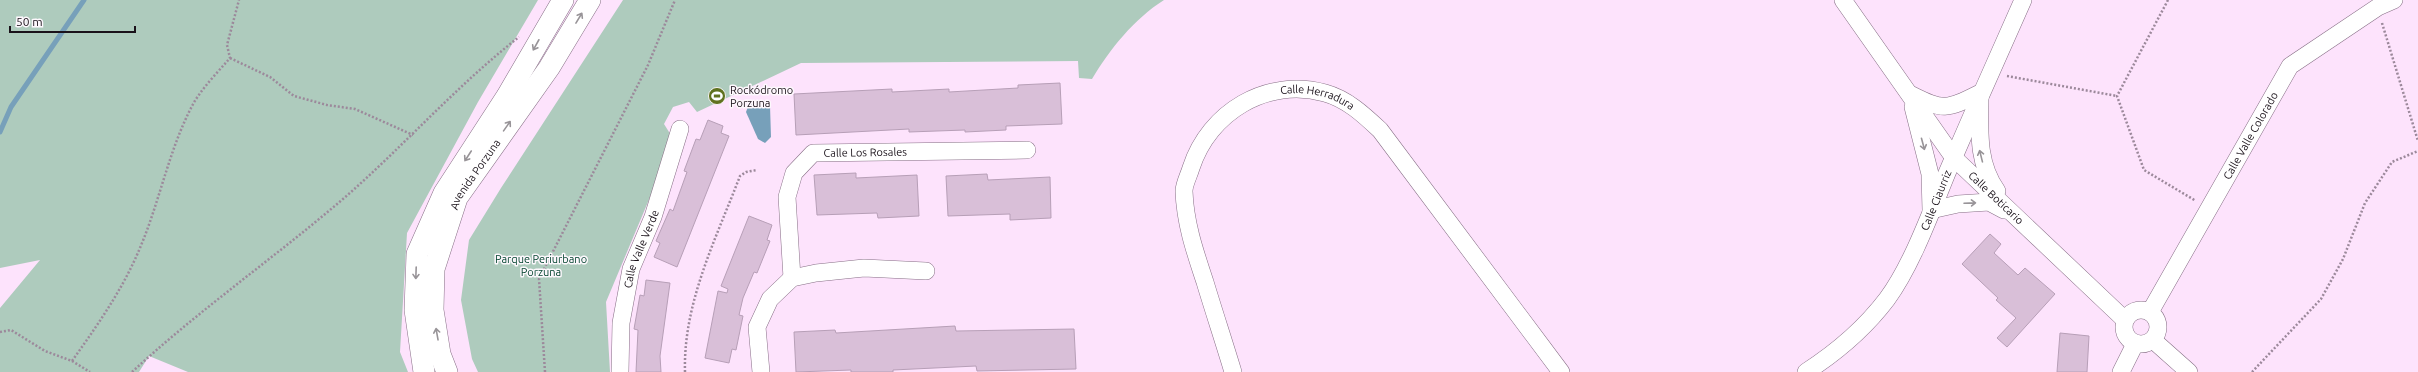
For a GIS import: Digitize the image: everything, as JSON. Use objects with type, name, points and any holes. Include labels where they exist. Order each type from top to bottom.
[{"type":"street","name":"Avenida Porzuna","points":[[424,372],[415,310],[417,254],[444,193],[507,96],[563,0]]},
{"type":"street","name":"Avenida Porzuna","points":[[447,372],[440,354],[433,310],[434,269],[457,198],[548,68],[590,0]]},
{"type":"street","name":"Calle Boticario","points":[[1844,0],[1954,158],[2125,320]]},
{"type":"street","name":"Calle Ciaurriz","points":[[1806,372],[1832,355],[1860,330],[1887,298],[1931,210],[1980,93],[1991,73],[2023,0]]},
{"type":"street","name":"Calle Valle Colorado","points":[[2150,312],[2290,66],[2378,7],[2394,0]]},
{"type":"street","name":"Calle Herradura","points":[[1233,372],[1187,227],[1184,189],[1195,154],[1209,131],[1228,112],[1254,97],[1282,91],[1304,91],[1325,93],[1356,108],[1380,130],[1561,372]]},
{"type":"street","points":[[1908,93],[1935,106],[1953,107],[1980,93],[1980,151],[1987,178],[2013,214]]},
{"type":"street","points":[[1908,93],[1930,174],[1931,210],[1958,204],[1989,202],[2013,214]]},
{"type":"street","name":"Calle Valle Verde","points":[[620,372],[622,323],[631,269],[653,217],[680,130]]},
{"type":"street","name":"Calle Los Rosales","points":[[792,278],[787,197],[794,173],[813,153],[1027,150]]},
{"type":"street","points":[[761,372],[757,326],[770,299],[792,278],[816,273],[864,268],[926,271]]},
{"type":"street","points":[[2144,310],[2150,312],[2154,316],[2158,326],[2158,331],[2153,340],[2144,344],[2135,344],[2124,331],[2125,320],[2133,312],[2144,310]]},
{"type":"street","points":[[2153,340],[2189,372]]},
{"type":"street","points":[[2121,372],[2135,344]]},
{"type":"path","points":[[230,58],[227,45],[239,0]]},
{"type":"path","points":[[546,372],[539,279],[648,65],[675,0]]},
{"type":"path","points":[[2168,0],[2117,96],[2144,170],[2210,208]]},
{"type":"path","points":[[2378,7],[2418,142]]},
{"type":"path","points":[[132,372],[342,199],[413,135],[484,64],[521,36]]},
{"type":"path","points":[[230,58],[270,77],[294,96],[326,105],[355,109],[413,135]]},
{"type":"path","points":[[72,361],[104,316],[131,267],[142,243],[174,150],[192,107],[230,58]]},
{"type":"path","points":[[1991,73],[2117,96]]},
{"type":"path","points":[[2252,372],[2320,299],[2343,260],[2365,203],[2392,162],[2418,152]]},
{"type":"path","points":[[685,372],[685,356],[696,290],[740,176],[746,172],[757,170]]},
{"type":"path","points":[[0,332],[11,330],[45,351],[72,361],[90,372]]},
{"type":"green space","points":[[0,0],[538,0],[478,102],[407,233],[400,352],[408,372],[188,372],[149,356],[139,372],[0,372],[0,308],[40,260],[0,268]]},
{"type":"green space","name":"Parque Periurbano Porzuna","points":[[623,0],[1164,0],[1133,25],[1115,46],[1092,79],[1079,78],[1078,61],[801,63],[697,112],[689,102],[673,107],[664,124],[674,140],[606,302],[610,372],[478,372],[472,359],[461,300],[469,240]]},
{"type":"water","points":[[763,100],[770,106],[771,137],[765,143],[758,139],[746,112],[749,104]]},
{"type":"building","points":[[1060,83],[1062,124],[1006,126],[1006,130],[965,132],[965,130],[909,132],[909,129],[796,135],[794,94],[892,89],[892,92],[949,89],[949,92],[1018,88],[1018,85]]},
{"type":"building","points":[[708,120],[723,126],[721,133],[729,136],[677,267],[654,257],[660,243],[656,241],[670,209],[673,211],[687,172],[684,171],[696,139],[700,140]]},
{"type":"building","points":[[856,173],[856,178],[917,175],[919,216],[878,218],[877,213],[817,215],[814,175]]},
{"type":"building","points":[[987,174],[988,180],[1050,177],[1051,218],[1010,220],[1010,214],[948,216],[946,176]]},
{"type":"building","points":[[749,216],[772,225],[767,240],[770,241],[757,273],[754,272],[743,298],[739,315],[743,316],[736,350],[732,349],[729,363],[705,358],[718,291],[727,293],[728,289],[721,286]]},
{"type":"building","points":[[1990,234],[2001,244],[1994,253],[2018,275],[2025,268],[2055,294],[2007,347],[1997,338],[2016,318],[1996,300],[1998,298],[1962,264]]},
{"type":"building","points":[[646,280],[670,283],[660,356],[661,372],[636,372],[638,330],[634,329],[640,295],[644,296]]},
{"type":"building","points":[[955,326],[956,331],[1074,329],[1076,369],[977,371],[976,366],[893,370],[893,372],[851,372],[851,370],[796,372],[794,332],[835,330],[836,333]]},
{"type":"building","points":[[2060,333],[2089,336],[2087,372],[2057,372]]},
{"type":"waterway","points":[[0,132],[11,107],[84,0]]},
{"type":"place","name":"Rockódromo Porzuna","points":[[717,96]]}]
